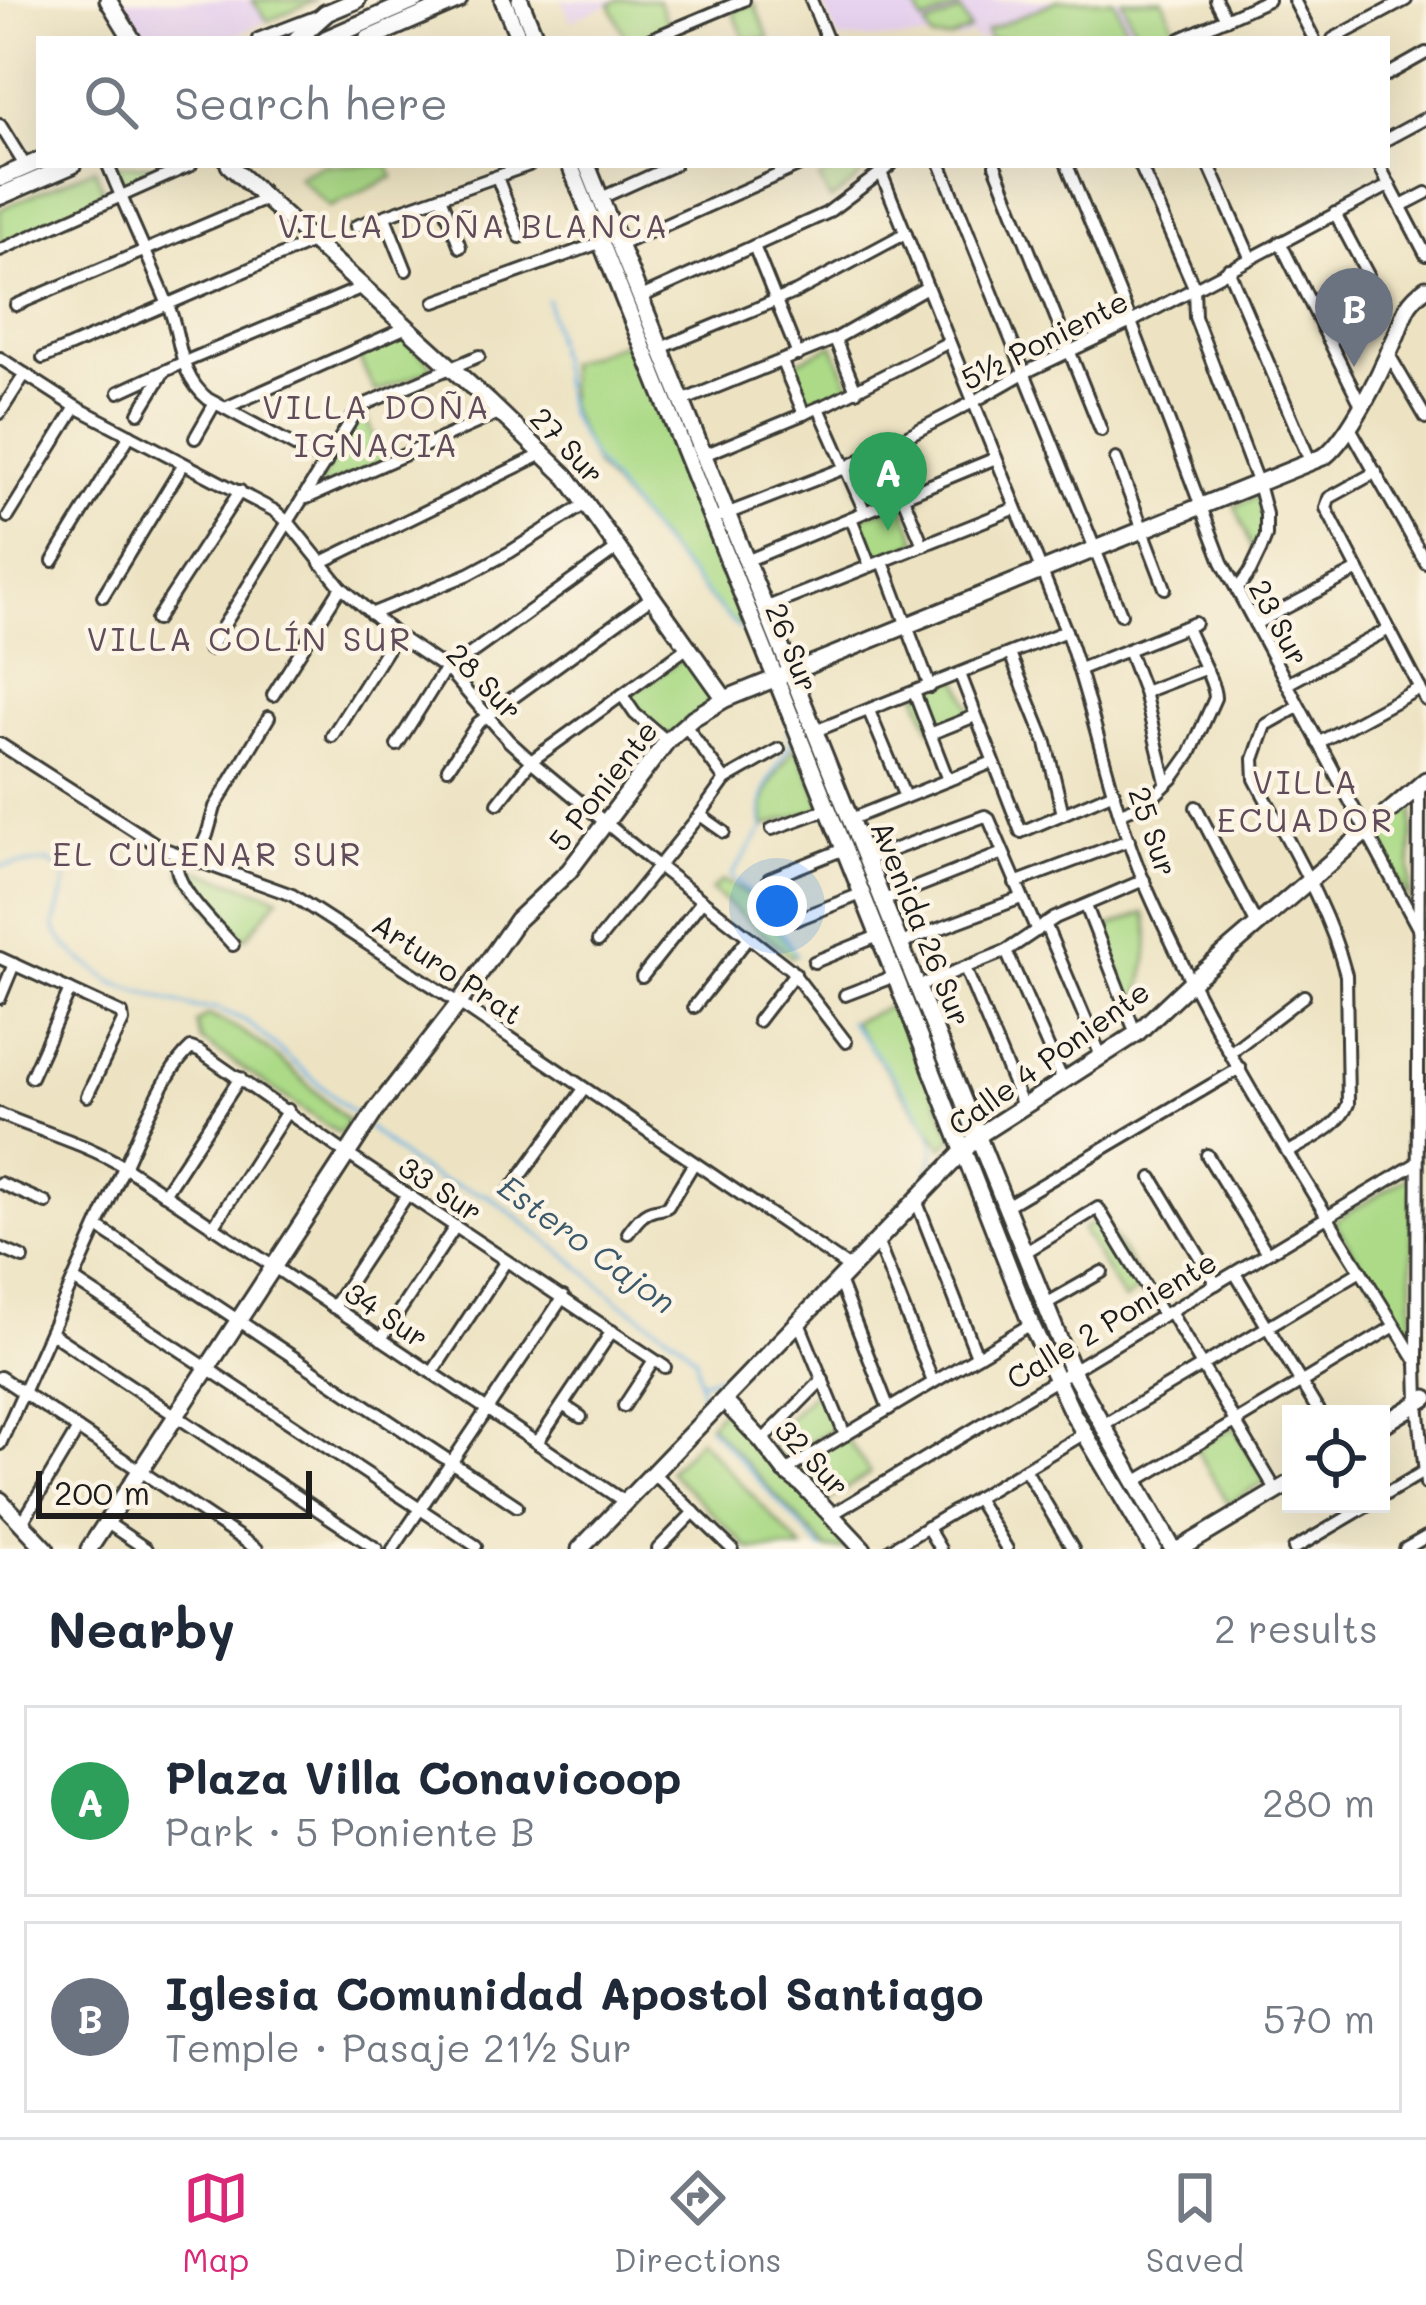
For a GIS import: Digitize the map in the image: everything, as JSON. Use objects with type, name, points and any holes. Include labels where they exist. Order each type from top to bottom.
[{"type":"main road","points":[[333,36],[416,0]]},
{"type":"main road","points":[[375,36],[458,0]]},
{"type":"main road","points":[[299,36],[326,13]]},
{"type":"main road","points":[[0,178],[29,171]]},
{"type":"main road","points":[[0,196],[29,171]]},
{"type":"street","points":[[108,0],[130,36]]},
{"type":"street","points":[[266,36],[357,0]]},
{"type":"street","points":[[503,0],[518,36]]},
{"type":"street","points":[[520,0],[535,36]]},
{"type":"street","points":[[658,36],[744,0]]},
{"type":"street","points":[[812,0],[826,36]]},
{"type":"street","points":[[1216,0],[1226,19]]},
{"type":"street","points":[[1187,36],[1268,0]]},
{"type":"street","points":[[1294,0],[1312,36]]},
{"type":"street","points":[[1340,36],[1406,0]]},
{"type":"street","points":[[1390,73],[1426,53]]},
{"type":"street","points":[[1390,137],[1426,118]]},
{"type":"street","points":[[0,124],[29,171]]},
{"type":"street","points":[[108,168],[177,327],[182,362],[194,387],[326,464]]},
{"type":"street","points":[[0,250],[184,168]]},
{"type":"street","name":"27 Sur","points":[[232,168],[567,477],[725,699]]},
{"type":"street","points":[[356,226],[521,168]]},
{"type":"street","name":"26 Sur","points":[[572,168],[640,297],[704,455],[774,679],[963,1150]]},
{"type":"street","name":"26 Sur","points":[[588,168],[601,198],[620,288],[765,608],[774,679],[815,731]]},
{"type":"street","points":[[601,198],[667,168]]},
{"type":"street","points":[[434,302],[612,241],[793,168]]},
{"type":"street","points":[[620,288],[640,297],[754,246],[834,209],[882,168]]},
{"type":"street","name":"25 Sur","points":[[883,168],[1080,669],[1144,880],[1191,982],[1417,1362]]},
{"type":"street","points":[[941,168],[1120,614]]},
{"type":"street","points":[[996,168],[1101,430]]},
{"type":"street","name":"23 Sur","points":[[1068,168],[1222,562],[1419,930]]},
{"type":"street","points":[[1141,168],[1193,287],[1195,317],[1267,514],[1266,536],[1257,560],[1237,590]]},
{"type":"street","points":[[1210,168],[1250,257]]},
{"type":"street","points":[[1381,168],[1426,256]]},
{"type":"street","points":[[497,177],[520,237]]},
{"type":"street","name":"5½ Poniente","points":[[720,517],[845,468],[1390,185]]},
{"type":"street","points":[[1401,206],[1426,193]]},
{"type":"street","points":[[441,196],[460,248]]},
{"type":"street","points":[[16,305],[266,199]]},
{"type":"street","points":[[1328,338],[1353,320],[1369,280],[1335,214]]},
{"type":"street","points":[[385,217],[406,270]]},
{"type":"street","points":[[661,348],[776,301],[906,233]]},
{"type":"street","points":[[43,358],[312,242]]},
{"type":"street","points":[[1280,242],[1361,405]]},
{"type":"street","points":[[754,246],[798,355]]},
{"type":"street","points":[[1228,269],[1311,463]]},
{"type":"street","points":[[119,392],[363,287]]},
{"type":"street","points":[[682,401],[835,339],[927,287]]},
{"type":"street","name":"5 Poniente","points":[[89,1549],[376,1110],[518,920],[569,871],[667,741],[725,699],[1330,453],[1361,405],[1403,312],[1426,288]]},
{"type":"street","points":[[196,438],[220,405],[407,327]]},
{"type":"street","points":[[835,339],[856,391]]},
{"type":"street","points":[[704,455],[856,391],[949,342]]},
{"type":"street","points":[[1388,352],[1426,418]]},
{"type":"street","points":[[209,650],[362,407],[479,356]]},
{"type":"street","name":"28 Sur","points":[[0,358],[76,407],[275,511],[341,587],[396,635],[448,670],[530,761],[795,973],[846,1042]]},
{"type":"street","points":[[782,362],[804,414]]},
{"type":"street","points":[[139,413],[164,372]]},
{"type":"street","points":[[0,413],[25,374]]},
{"type":"street","points":[[8,517],[76,407]]},
{"type":"street","points":[[819,408],[865,512]]},
{"type":"street","points":[[304,500],[500,413]]},
{"type":"street","points":[[1349,426],[1422,547],[1426,563]]},
{"type":"street","points":[[53,561],[130,435]]},
{"type":"street","points":[[320,563],[543,454]]},
{"type":"street","points":[[746,561],[996,458]]},
{"type":"street","points":[[1115,459],[1165,588]]},
{"type":"street","points":[[103,596],[183,464]]},
{"type":"street","points":[[1318,743],[1423,694],[1325,504],[1376,472]]},
{"type":"street","points":[[156,620],[240,491]]},
{"type":"street","points":[[903,496],[923,545]]},
{"type":"street","points":[[371,614],[469,574],[587,503]]},
{"type":"street","points":[[765,608],[1016,508]]},
{"type":"street","points":[[851,518],[908,626],[930,687]]},
{"type":"street","points":[[397,745],[441,675],[618,548]]},
{"type":"street","points":[[1255,625],[1358,570]]},
{"type":"street","points":[[273,694],[341,587]]},
{"type":"street","points":[[448,768],[478,723],[652,598]]},
{"type":"street","points":[[1080,669],[1190,625],[1215,688],[1190,754],[1173,778],[1148,802],[1120,813]]},
{"type":"street","points":[[1287,684],[1389,629]]},
{"type":"street","points":[[815,731],[1066,631]]},
{"type":"street","points":[[332,736],[396,635]]},
{"type":"street","points":[[498,803],[530,761],[688,647]]},
{"type":"street","points":[[1128,650],[1144,692],[1166,782]]},
{"type":"street","points":[[1010,654],[1046,743],[1064,814]]},
{"type":"street","points":[[1144,692],[1204,669]]},
{"type":"street","points":[[960,674],[1021,832],[1114,792]]},
{"type":"street","points":[[914,692],[948,780]]},
{"type":"street","points":[[622,695],[635,714],[667,741]]},
{"type":"street","points":[[1289,1152],[1333,1126],[1348,1105],[1346,975],[1308,880],[1253,768],[1266,725],[1298,706]]},
{"type":"street","points":[[869,711],[905,797]]},
{"type":"street","points":[[930,734],[975,716]]},
{"type":"street","points":[[195,862],[215,807],[269,717]]},
{"type":"street","points":[[685,725],[725,780]]},
{"type":"street","name":"Avenida 26 Sur","points":[[815,731],[979,1136]]},
{"type":"street","name":"Arturo Prat","points":[[0,744],[176,856],[286,891],[694,1163],[845,1275]]},
{"type":"street","points":[[598,941],[725,780],[779,749]]},
{"type":"street","points":[[851,819],[993,763]]},
{"type":"street","name":"23 Sur","points":[[1417,1362],[1422,1243],[1419,930],[1423,783]]},
{"type":"street","name":"Calle 4 Poniente","points":[[653,1473],[963,1150],[1136,1034],[1423,783]]},
{"type":"street","points":[[1196,807],[1257,925]]},
{"type":"street","points":[[772,829],[828,809]]},
{"type":"street","points":[[700,815],[724,832]]},
{"type":"street","points":[[868,860],[985,816],[1101,1056]]},
{"type":"street","points":[[1015,883],[1129,840]]},
{"type":"street","points":[[769,879],[844,849]]},
{"type":"street","points":[[884,900],[1003,853]]},
{"type":"street","points":[[176,856],[177,875],[188,893],[233,945]]},
{"type":"street","points":[[919,986],[1006,951],[1041,927],[1144,880]]},
{"type":"street","points":[[795,920],[861,894]]},
{"type":"street","points":[[901,944],[1021,898]]},
{"type":"street","points":[[642,977],[702,901]]},
{"type":"street","points":[[1086,906],[1136,1034]]},
{"type":"street","points":[[814,962],[878,936]]},
{"type":"street","points":[[694,1007],[749,937]]},
{"type":"street","points":[[1006,951],[1063,1081]]},
{"type":"street","points":[[0,958],[123,1016],[87,1096]]},
{"type":"street","points":[[0,998],[14,964]]},
{"type":"street","points":[[965,968],[1023,1107]]},
{"type":"street","points":[[758,1021],[795,973]]},
{"type":"street","points":[[845,995],[895,976]]},
{"type":"street","points":[[31,1077],[70,990]]},
{"type":"street","points":[[1231,1052],[1304,996]]},
{"type":"street","name":"33 Sur","points":[[123,1166],[184,1054],[191,1048],[200,1051],[660,1363],[624,1406]]},
{"type":"street","points":[[1006,1206],[1240,1068]]},
{"type":"street","points":[[164,1194],[239,1078]]},
{"type":"street","points":[[509,1192],[584,1089]]},
{"type":"street","points":[[213,1226],[288,1110]]},
{"type":"street","points":[[0,1132],[3,1115]]},
{"type":"street","name":"34 Sur","points":[[3,1115],[95,1149],[123,1166],[625,1502]]},
{"type":"street","points":[[979,1136],[1093,1430],[1154,1549]]},
{"type":"street","points":[[963,1150],[1056,1380],[1135,1482],[1176,1549],[1282,1488]]},
{"type":"street","points":[[1207,1155],[1267,1253]]},
{"type":"street","points":[[628,1233],[640,1217],[668,1206],[694,1163]]},
{"type":"street","points":[[0,1444],[123,1166]]},
{"type":"street","name":"Calle 2 Poniente","points":[[830,1515],[1329,1216],[1420,1172]]},
{"type":"street","points":[[1152,1178],[1216,1284]]},
{"type":"street","points":[[0,1183],[46,1203]]},
{"type":"street","points":[[333,1307],[407,1195]]},
{"type":"street","points":[[916,1200],[977,1356]]},
{"type":"street","points":[[1024,1253],[1098,1208],[1235,1422],[1282,1484]]},
{"type":"street","points":[[98,1227],[517,1506]]},
{"type":"street","points":[[381,1339],[455,1227]]},
{"type":"street","points":[[877,1241],[933,1382]]},
{"type":"street","points":[[0,1248],[23,1258]]},
{"type":"street","points":[[432,1373],[506,1261]]},
{"type":"street","points":[[1045,1305],[1102,1271]]},
{"type":"street","points":[[891,1549],[1361,1271]]},
{"type":"street","points":[[1234,1273],[1315,1405]]},
{"type":"street","points":[[845,1275],[889,1409]]},
{"type":"street","points":[[74,1280],[476,1546]]},
{"type":"street","points":[[393,1549],[563,1297]]},
{"type":"street","points":[[799,1322],[845,1435]]},
{"type":"street","points":[[785,1471],[1031,1324]]},
{"type":"street","points":[[1135,1482],[1395,1326]]},
{"type":"street","points":[[537,1443],[611,1331]]},
{"type":"street","points":[[51,1333],[377,1549]]},
{"type":"street","points":[[1390,1492],[1425,1475],[1417,1362]]},
{"type":"street","points":[[0,1377],[257,1549]]},
{"type":"street","points":[[762,1441],[823,1379]]},
{"type":"street","points":[[1390,1421],[1422,1401]]},
{"type":"street","points":[[562,1405],[580,1417]]},
{"type":"street","name":"32 Sur","points":[[719,1406],[762,1441],[785,1471],[863,1549]]},
{"type":"street","points":[[22,1523],[78,1429]]},
{"type":"street","points":[[1025,1469],[1073,1549]]},
{"type":"street","points":[[580,1549],[653,1473],[729,1548]]},
{"type":"street","points":[[976,1498],[1007,1549]]},
{"type":"street","points":[[0,1500],[46,1549]]},
{"type":"street","points":[[658,1549],[694,1512]]},
{"type":"street","points":[[1294,1549],[1355,1513]]},
{"type":"street","points":[[106,1522],[146,1549]]},
{"type":"street","points":[[927,1527],[940,1549]]},
{"type":"street","points":[[1405,1549],[1426,1537]]},
{"type":"shaded area","points":[[119,0],[316,0],[234,36],[140,36]]},
{"type":"shaded area","points":[[562,0],[619,0],[571,21]]},
{"type":"shaded area","points":[[822,0],[1163,0],[1176,31],[1164,36],[837,36]]},
{"type":"green space","points":[[252,0],[316,0],[268,21]]},
{"type":"green space","points":[[658,0],[669,25],[644,36],[625,36],[610,4]]},
{"type":"green space","points":[[925,0],[955,0],[959,7],[923,23],[915,5]]},
{"type":"green space","points":[[1058,0],[1114,0],[1130,36],[988,36],[986,31]]},
{"type":"green space","points":[[1122,0],[1163,0],[1176,31],[1138,36]]},
{"type":"green space","points":[[754,3],[768,36],[744,36],[733,12]]},
{"type":"green space","points":[[961,11],[970,30],[957,36],[930,36],[926,27]]},
{"type":"green space","points":[[95,168],[106,199],[0,246],[0,209]]},
{"type":"green space","points":[[116,168],[168,168],[125,186]]},
{"type":"green space","points":[[316,168],[389,168],[393,177],[330,207],[298,177]]},
{"type":"green space","points":[[842,168],[867,168],[830,200],[819,178]]},
{"type":"green space","points":[[404,337],[432,369],[375,392],[358,356]]},
{"type":"green space","points":[[629,341],[744,625],[740,628],[597,468],[569,409],[567,363]]},
{"type":"green space","points":[[833,345],[851,388],[809,410],[789,365]]},
{"type":"green space","points":[[364,415],[385,460],[315,492],[358,417]]},
{"type":"green space","points":[[1258,496],[1266,535],[1255,554],[1235,506]]},
{"type":"green space","points":[[902,502],[918,542],[874,560],[857,519]]},
{"type":"green space","points":[[689,654],[721,697],[667,738],[628,700]]},
{"type":"green space","points":[[958,677],[973,715],[931,731],[917,694]]},
{"type":"green space","points":[[796,746],[824,808],[765,826],[766,794]]},
{"type":"green space","points":[[1414,803],[1409,899],[1375,839]]},
{"type":"green space","points":[[183,866],[279,897],[246,938],[233,928],[229,934],[181,872]]},
{"type":"green space","points":[[722,881],[755,902],[796,954],[791,957],[711,890]]},
{"type":"green space","points":[[1144,913],[1148,948],[1135,1011],[1103,929]]},
{"type":"green space","points":[[898,1003],[953,1138],[943,1148],[852,1022]]},
{"type":"green space","points":[[207,1015],[264,1047],[349,1122],[339,1134],[201,1040],[197,1023]]},
{"type":"green space","points":[[976,1149],[1059,1363],[1052,1360],[971,1155]]},
{"type":"green space","points":[[1412,1175],[1412,1346],[1334,1221]]},
{"type":"green space","points":[[1101,1217],[1144,1286],[1124,1300],[1082,1230]]},
{"type":"green space","points":[[1065,1379],[1069,1380],[1164,1546],[1159,1548]]},
{"type":"green space","points":[[821,1385],[838,1424],[785,1459],[767,1440]]},
{"type":"green space","points":[[723,1408],[855,1549],[827,1549],[709,1424]]},
{"type":"green space","points":[[1234,1427],[1266,1481],[1228,1504],[1196,1449]]},
{"type":"green space","points":[[841,1430],[870,1473],[827,1501],[791,1460]]},
{"type":"green space","points":[[699,1439],[803,1549],[749,1549],[669,1471]]},
{"type":"waterway","points":[[548,300],[567,410],[594,460],[756,648]]},
{"type":"waterway","points":[[788,730],[792,741],[765,793],[763,829],[731,876],[762,904],[796,954]]},
{"type":"waterway","name":"Estero Cajon","points":[[0,866],[48,862],[64,872],[66,882],[54,927],[79,958],[114,983],[196,1008],[216,1008],[246,1021],[362,1121]]},
{"type":"waterway","points":[[849,1021],[899,1083],[931,1135],[933,1156],[923,1183]]},
{"type":"waterway","name":"Estero Cajon","points":[[369,1128],[439,1180],[489,1196],[618,1301],[679,1341],[696,1358],[704,1412]]},
{"type":"waterway","points":[[700,1381],[743,1370]]},
{"type":"waterway","name":"Estero Cajon","points":[[709,1427],[822,1549]]},
{"type":"place","name":"Iglesia Comunidad Apostol Santiago","points":[[1354,367]]},
{"type":"place","name":"Plaza Villa Conavicoop","points":[[888,531]]},
{"type":"district","name":"VILLA DOÑA BLANCA","points":[[474,224]]},
{"type":"district","name":"VILLA DOÑA IGNACIA","points":[[377,424]]},
{"type":"district","name":"VILLA COLÍN SUR","points":[[250,637]]},
{"type":"district","name":"VILLA ECUADOR","points":[[1306,799]]},
{"type":"district","name":"EL CULENAR SUR","points":[[208,852]]}]
